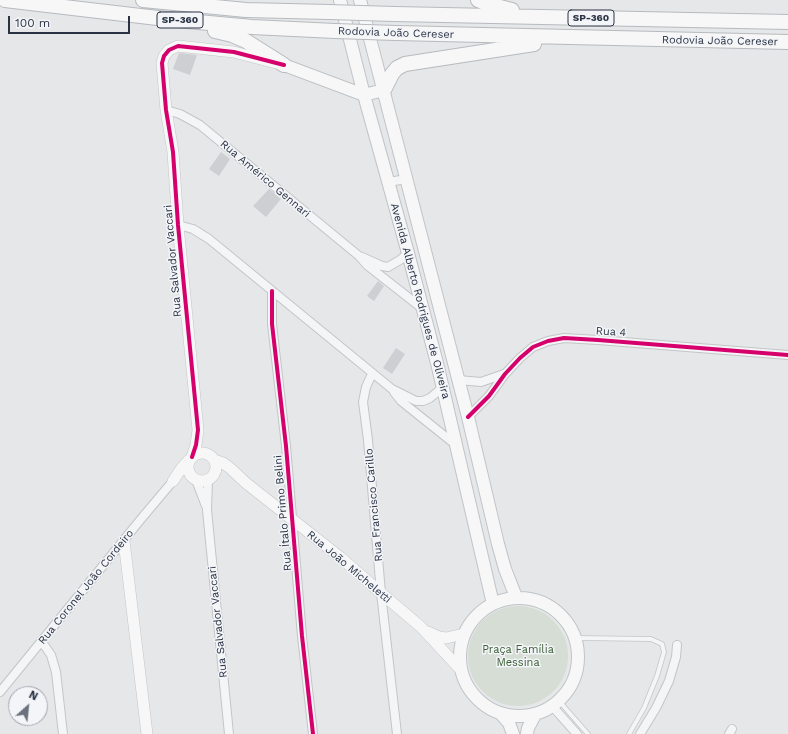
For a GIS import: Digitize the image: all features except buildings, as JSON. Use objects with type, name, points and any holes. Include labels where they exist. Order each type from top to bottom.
[{"type":"highway","name":"Rodovia João Cereser","points":[[5,0],[166,19],[252,27],[335,32],[585,39],[788,42]]},
{"type":"highway","name":"Rodovia João Cereser","points":[[143,0],[246,10],[788,22]]},
{"type":"highway","points":[[180,4],[197,0]]},
{"type":"highway","points":[[478,0],[502,8],[541,17]]},
{"type":"highway","points":[[166,19],[232,35],[246,41],[284,65]]},
{"type":"highway","points":[[384,90],[392,74],[397,68],[405,64],[527,45],[585,39]]},
{"type":"main road","name":"Avenida Alberto Rodrigues de Oliveira","points":[[340,0],[364,95],[423,309],[457,446],[493,604]]},
{"type":"main road","name":"Avenida Alberto Rodrigues de Oliveira","points":[[360,0],[468,417],[505,570],[516,598]]},
{"type":"main road","points":[[284,65],[364,95],[384,90]]},
{"type":"main road","points":[[516,598],[536,600],[553,608],[567,621],[576,638],[579,657],[576,676],[567,693],[556,704],[535,715],[518,717],[501,714],[487,707],[475,698],[466,685],[461,670],[460,652],[464,634],[471,622],[481,611],[500,600],[516,598]]},
{"type":"main road","points":[[501,714],[509,723],[513,734]]},
{"type":"main road","points":[[527,734],[528,728],[535,715]]},
{"type":"street","name":"Rua Salvador Vaccari","points":[[191,458],[196,445],[198,430],[178,225],[173,152],[166,110],[162,63],[164,56],[169,50],[178,46],[234,52],[284,65]]},
{"type":"street","name":"Rua Américo Gennari","points":[[166,110],[180,114],[200,125],[360,256],[382,266],[388,266],[400,260],[408,253]]},
{"type":"street","points":[[388,182],[407,179]]},
{"type":"street","points":[[178,225],[194,229],[209,239],[392,389],[416,401],[423,401],[430,398],[442,388]]},
{"type":"street","name":"Rua Américo Gennari","points":[[360,256],[366,265],[423,309]]},
{"type":"street","name":"Rua Ítalo Primo Belini","points":[[272,291],[272,324],[286,446],[302,636],[313,734]]},
{"type":"street","name":"Rua 4","points":[[468,417],[489,396],[505,374],[533,347],[548,341],[564,338],[787,354]]},
{"type":"street","name":"Rua Francisco Carillo","points":[[372,374],[366,387],[363,402],[397,734]]},
{"type":"street","name":"Rua 4","points":[[458,380],[481,382],[505,374]]},
{"type":"street","points":[[392,389],[401,401],[457,446]]},
{"type":"street","name":"Rua Salvador Vaccari","points":[[198,430],[211,457]]},
{"type":"street","points":[[195,479],[188,470],[191,458],[200,453],[211,457],[216,469],[210,479]]},
{"type":"street","name":"Rua João Micheletti","points":[[211,457],[223,463],[292,520],[340,557],[421,627],[461,670]]},
{"type":"street","name":"Rua Coronel João Cordeiro","points":[[0,692],[173,482],[181,469],[191,458]]},
{"type":"street","points":[[173,482],[195,479],[202,481],[225,474],[239,477]]},
{"type":"street","name":"Rua Salvador Vaccari","points":[[195,479],[207,510]]},
{"type":"street","name":"Rua Salvador Vaccari","points":[[210,479],[207,510],[229,734]]},
{"type":"street","points":[[124,540],[147,734]]},
{"type":"street","name":"Rua João Micheletti","points":[[421,627],[439,637],[446,638],[464,634]]},
{"type":"street","points":[[42,642],[51,655],[56,672],[63,734]]},
{"type":"street","points":[[640,734],[656,708],[669,681],[678,645]]},
{"type":"street","points":[[556,704],[576,734]]},
{"type":"lane","points":[[576,638],[639,638],[651,639],[662,644],[664,652],[657,676],[629,734]]},
{"type":"lane","points":[[556,704],[588,734]]},
{"type":"lane","points":[[638,718],[645,726]]},
{"type":"green space","name":"Praça Família Messina","points":[[518,606],[537,610],[554,620],[564,637],[568,656],[564,675],[554,692],[537,702],[518,706],[499,702],[482,692],[472,675],[468,656],[472,637],[482,620],[499,610]]},
{"type":"cycle path","points":[[192,457],[196,445],[198,430],[178,225],[173,152],[166,110],[162,63],[164,56],[169,50],[178,46],[234,52],[284,65]]},
{"type":"cycle path","points":[[272,291],[272,324],[286,446],[302,636],[313,734]]},
{"type":"cycle path","points":[[468,417],[489,396],[505,374],[520,358],[533,347],[548,341],[564,338],[788,355]]}]
